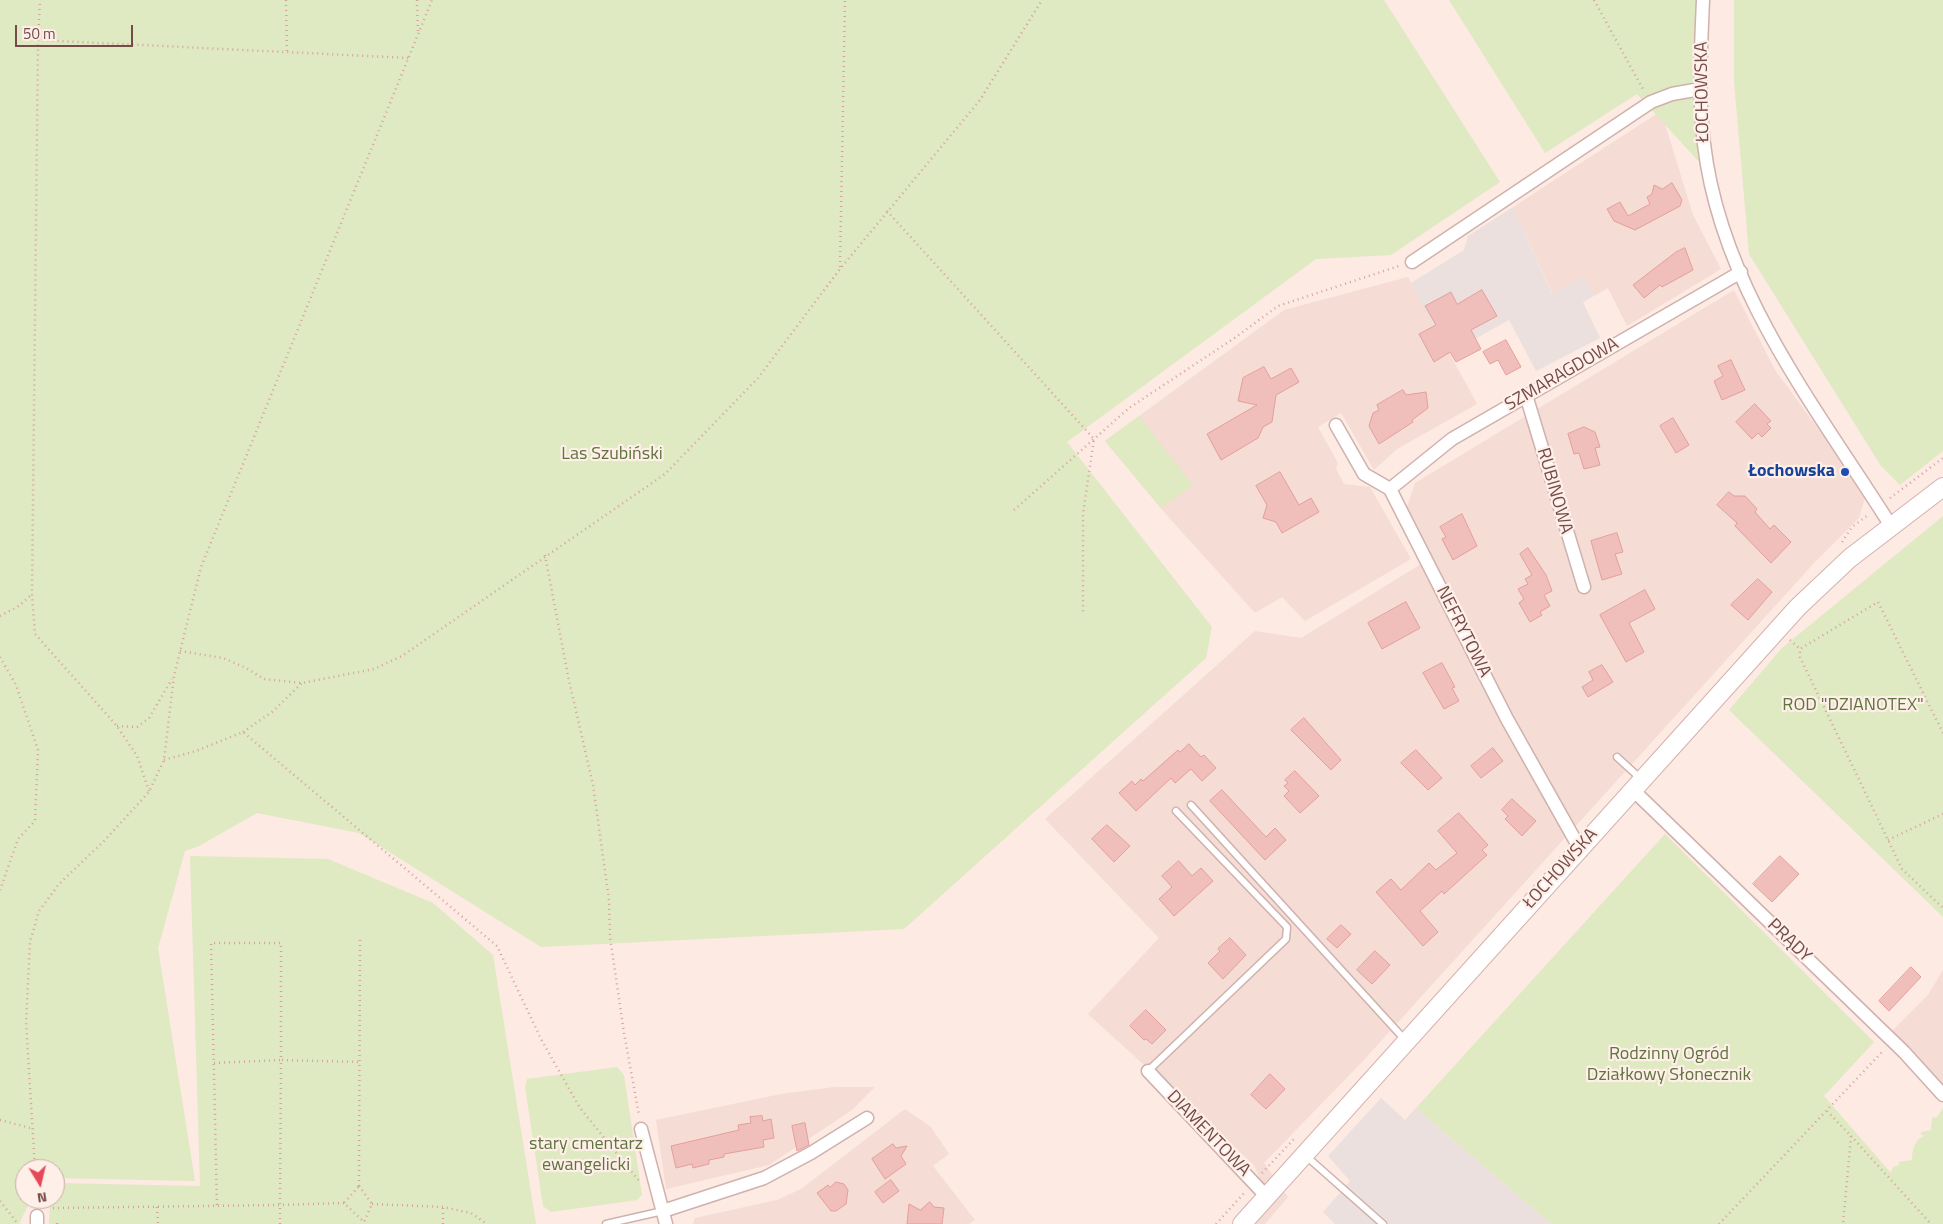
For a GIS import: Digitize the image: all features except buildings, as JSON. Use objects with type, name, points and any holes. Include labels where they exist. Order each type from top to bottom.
[{"type":"main road","name":"ŁOCHOWSKA","points":[[1242,1224],[1268,1198],[1406,1042],[1805,600],[1850,558],[1943,487]]},
{"type":"street","name":"ŁOCHOWSKA","points":[[1703,0],[1700,89],[1704,145],[1722,224],[1741,272],[1780,355],[1891,526]]},
{"type":"street","points":[[1412,262],[1651,102],[1672,94],[1700,89]]},
{"type":"street","name":"SZMARAGDOWA","points":[[1390,489],[1452,439],[1741,272]]},
{"type":"street","name":"RUBINOWA","points":[[1526,395],[1584,587]]},
{"type":"street","points":[[1336,425],[1364,474],[1390,489]]},
{"type":"street","name":"NEFRYTOWA","points":[[1390,489],[1507,719],[1580,849]]},
{"type":"street","name":"PRĄDY","points":[[1637,785],[1893,1041],[1943,1095]]},
{"type":"street","name":"DIAMENTOWA","points":[[1148,1071],[1268,1198]]},
{"type":"street","points":[[641,1129],[665,1218],[764,1178],[811,1153],[868,1118]]},
{"type":"lane","points":[[1617,757],[1637,785]]},
{"type":"lane","points":[[1191,805],[1406,1042]]},
{"type":"lane","points":[[1148,1071],[1286,939],[1287,927],[1176,811]]},
{"type":"lane","points":[[1305,1156],[1383,1224]]},
{"type":"lane","points":[[606,1224],[665,1218]]},
{"type":"path","points":[[40,0],[32,594],[35,634],[117,726],[137,756],[149,792]]},
{"type":"path","points":[[286,0],[287,54]]},
{"type":"path","points":[[417,0],[418,35]]},
{"type":"path","points":[[35,1159],[26,1022],[30,942],[40,911],[59,884],[104,841],[149,792],[164,760],[174,676],[201,567],[432,0]]},
{"type":"path","points":[[840,269],[845,0]]},
{"type":"path","points":[[180,651],[223,658],[246,668],[264,679],[302,683],[374,669],[402,656],[545,555],[665,474],[758,378],[840,269],[980,100],[1042,0]]},
{"type":"path","points":[[1594,0],[1651,102]]},
{"type":"path","points":[[38,40],[287,54],[408,58]]},
{"type":"path","points":[[887,211],[1094,439]]},
{"type":"path","points":[[1014,510],[1129,408],[1236,337],[1278,306],[1412,262]]},
{"type":"path","points":[[1084,614],[1083,514],[1094,439]]},
{"type":"path","points":[[545,555],[568,676],[593,785],[609,900],[610,937],[622,1024],[641,1129]]},
{"type":"path","points":[[0,616],[19,606],[32,594]]},
{"type":"path","points":[[1943,733],[1878,602],[1800,649],[1800,656],[1902,869],[1943,908]]},
{"type":"path","points":[[0,657],[16,685],[38,750],[35,821],[18,840],[0,890]]},
{"type":"path","points":[[117,726],[137,727],[149,718],[174,676]]},
{"type":"path","points":[[164,760],[196,751],[243,732],[272,712],[302,683]]},
{"type":"path","points":[[243,732],[295,778],[497,946],[540,1039],[580,1108],[646,1189]]},
{"type":"path","points":[[1888,840],[1943,814]]},
{"type":"path","points":[[360,938],[359,1186],[372,1204]]},
{"type":"path","points":[[217,1206],[211,943],[281,943],[280,1224]]},
{"type":"path","points":[[1719,1224],[1893,1041]]},
{"type":"path","points":[[214,1063],[281,1060],[359,1062]]},
{"type":"path","points":[[1827,1111],[1931,1224]]},
{"type":"path","points":[[0,1120],[34,1129]]},
{"type":"path","points":[[1843,1224],[1851,1136]]},
{"type":"path","points":[[344,1204],[359,1186]]},
{"type":"path","points":[[0,1201],[18,1224]]},
{"type":"path","points":[[65,1208],[344,1204],[364,1223],[372,1204]]},
{"type":"path","points":[[372,1204],[443,1207],[471,1213],[487,1224]]},
{"type":"path","points":[[157,1207],[158,1224]]},
{"type":"path","points":[[443,1207],[443,1224]]},
{"type":"shaded area","points":[[1661,111],[1693,215],[1721,269],[1627,326],[1608,288],[1594,296],[1583,277],[1553,295],[1513,207]]},
{"type":"shaded area","points":[[1513,207],[1552,294],[1583,277],[1594,296],[1583,302],[1600,338],[1536,371],[1509,320],[1448,354],[1411,283],[1464,250],[1468,236]]},
{"type":"shaded area","points":[[1408,277],[1477,404],[1397,449],[1374,470],[1341,413],[1318,427],[1338,463],[1336,469],[1344,484],[1370,487],[1411,559],[1305,621],[1282,597],[1255,613],[1164,512],[1105,441],[1284,310]]},
{"type":"shaded area","points":[[1734,290],[1775,370],[1866,494],[1859,518],[1814,563],[1362,1062],[1264,1163],[1288,1197],[1265,1224],[1242,1224],[1268,1198],[1254,1165],[1088,1014],[1159,938],[1045,819],[1255,631],[1301,638],[1426,561],[1404,516],[1415,483]]},
{"type":"shaded area","points":[[1943,970],[1943,1084],[1890,1033],[1928,995]]},
{"type":"shaded area","points":[[834,1087],[875,1087],[852,1110],[769,1165],[666,1189],[656,1120],[781,1094]]},
{"type":"shaded area","points":[[1381,1098],[1405,1120],[1416,1108],[1551,1224],[1335,1224],[1323,1212],[1350,1181],[1328,1156]]},
{"type":"shaded area","points":[[905,1109],[931,1127],[949,1154],[933,1166],[975,1220],[969,1224],[693,1224],[695,1218],[777,1200],[801,1189]]},
{"type":"green space","name":"Las Szubiński","points":[[0,0],[1384,0],[1500,182],[1391,255],[1316,259],[1067,442],[1212,627],[1206,658],[904,929],[541,947],[359,833],[257,813],[199,846],[185,851],[158,948],[195,1181],[65,1178],[65,1159],[15,1159],[15,1209],[26,1209],[19,1224],[0,1224]]},
{"type":"green space","points":[[1449,0],[1702,0],[1700,163],[1637,94],[1545,153]]},
{"type":"green space","points":[[1734,0],[1943,0],[1943,451],[1900,485],[1881,466],[1749,254],[1734,81]]},
{"type":"green space","points":[[1139,416],[1193,485],[1161,508],[1105,441]]},
{"type":"green space","name":"ROD \"DZIANOTEX\"","points":[[1943,516],[1943,917],[1729,710],[1782,648]]},
{"type":"green space","name":"Rodzinny Ogród Działkowy Słonecznik","points":[[1665,834],[1874,1042],[1824,1096],[1891,1173],[1893,1167],[1899,1165],[1899,1162],[1912,1160],[1917,1141],[1926,1136],[1921,1135],[1921,1132],[1931,1130],[1932,1118],[1937,1117],[1943,1108],[1943,1224],[1551,1224],[1416,1108]]},
{"type":"green space","points":[[190,856],[328,859],[433,903],[493,955],[536,1224],[49,1224],[50,1209],[65,1209],[65,1183],[200,1186]]},
{"type":"green space","name":"stary cmentarz ewangelicki","points":[[617,1067],[624,1075],[642,1195],[637,1200],[551,1212],[543,1206],[525,1087],[527,1079]]},
{"type":"place","name":"Łochowska","points":[[1845,472]]}]
